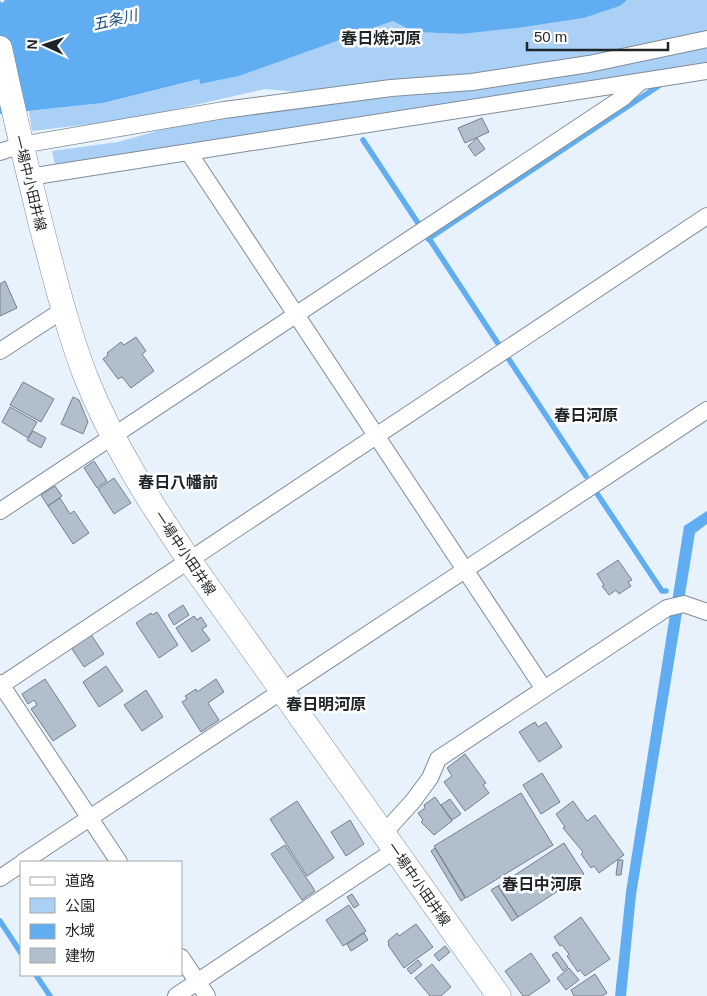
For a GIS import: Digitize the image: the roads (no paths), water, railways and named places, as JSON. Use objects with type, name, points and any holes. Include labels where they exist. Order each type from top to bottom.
[{"type":"main road","name":"一場中小田井線","points":[[0,48],[13,144],[29,177],[63,310],[86,376],[114,436],[143,491],[188,560],[499,996]]},
{"type":"street","points":[[13,144],[224,110],[391,88],[481,81],[589,64],[707,39]]},
{"type":"street","points":[[29,177],[707,71]]},
{"type":"street","points":[[0,511],[624,97],[640,82]]},
{"type":"street","points":[[189,153],[544,689]]},
{"type":"street","points":[[117,861],[0,685],[707,216]]},
{"type":"street","points":[[0,352],[63,310]]},
{"type":"street","points":[[25,861],[707,410]]},
{"type":"street","points":[[176,996],[198,982],[389,842],[430,778],[438,759],[667,608],[684,604],[707,612]]},
{"type":"street","points":[[0,878],[20,864]]},
{"type":"street","points":[[182,958],[207,996]]},
{"type":"water","name":"五条川","points":[[5,0],[627,0],[620,6],[584,18],[462,34],[414,32],[393,21],[239,76],[200,84],[199,79],[103,103],[0,114],[0,1],[2,3]]},
{"type":"water","points":[[707,511],[707,524],[695,533],[636,895],[626,996],[615,996],[626,892],[684,526]]},
{"type":"waterway","points":[[428,239],[660,85]]},
{"type":"waterway","points":[[363,140],[418,223]]},
{"type":"waterway","points":[[428,237],[499,345]]},
{"type":"waterway","points":[[508,358],[586,476]]},
{"type":"waterway","points":[[596,492],[662,591],[666,591]]},
{"type":"waterway","points":[[0,921],[20,951]]},
{"type":"waterway","points":[[37,976],[50,996]]},
{"type":"district","name":"春日焼河原","points":[[381,38]]},
{"type":"district","name":"春日河原","points":[[586,415]]},
{"type":"district","name":"春日八幡前","points":[[178,482]]},
{"type":"district","name":"春日明河原","points":[[326,704]]},
{"type":"district","name":"春日中河原","points":[[542,884]]}]
